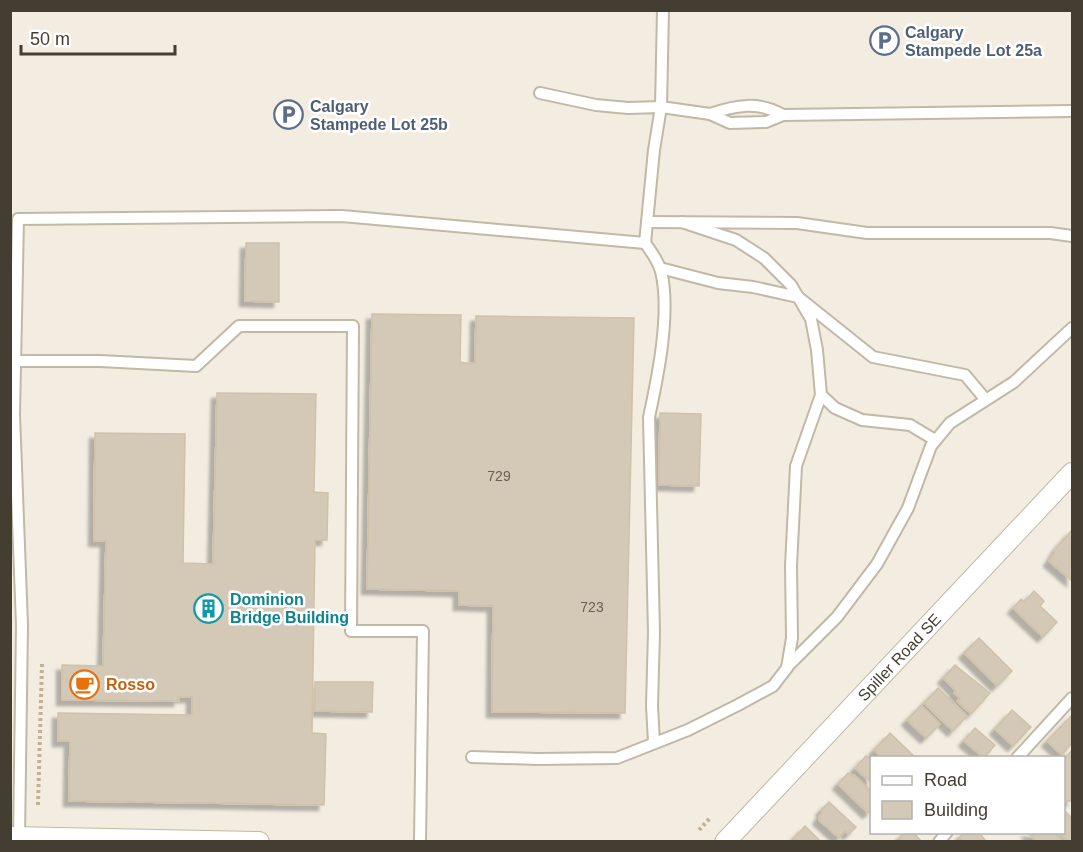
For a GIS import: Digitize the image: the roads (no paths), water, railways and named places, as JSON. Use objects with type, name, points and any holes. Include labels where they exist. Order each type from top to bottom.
[{"type":"street","name":"Spiller Road SE","points":[[725,842],[1072,473]]},
{"type":"street","points":[[15,837],[71,840],[259,842]]},
{"type":"lane","points":[[654,742],[649,417],[656,387],[665,292],[660,268],[645,243],[661,107],[663,10]]},
{"type":"lane","points":[[540,93],[596,105],[628,108],[661,107],[710,114],[730,123],[766,122],[783,115],[1072,111]]},
{"type":"lane","points":[[710,114],[731,107],[768,106],[783,115]]},
{"type":"lane","points":[[15,837],[22,626],[13,372],[15,361],[14,253],[18,219],[342,216],[645,243]]},
{"type":"lane","points":[[647,222],[797,223],[867,233],[1050,233],[1072,236]]},
{"type":"lane","points":[[682,222],[736,240],[764,258],[791,285],[811,319],[817,350],[821,395],[796,466],[791,566],[792,638],[787,668]]},
{"type":"lane","points":[[660,268],[718,283],[753,287],[798,297],[873,357],[965,375],[986,400]]},
{"type":"lane","points":[[15,361],[100,361],[196,366],[238,326],[353,326],[351,631],[423,631],[420,842]]},
{"type":"lane","points":[[472,757],[617,758],[688,730],[773,686],[787,668],[837,617],[877,564],[908,508],[935,440],[950,423],[1014,382],[1072,328]]},
{"type":"lane","points":[[821,395],[835,408],[862,420],[910,425],[935,440]]},
{"type":"lane","points":[[1019,756],[1072,698]]},
{"type":"place","name":"Calgary Stampede Lot 25a","points":[[884,41]]},
{"type":"place","name":"Calgary Stampede Lot 25b","points":[[289,115]]},
{"type":"place","name":"Dominion Bridge Building","points":[[209,608]]},
{"type":"place","name":"Rosso","points":[[85,684]]}]
